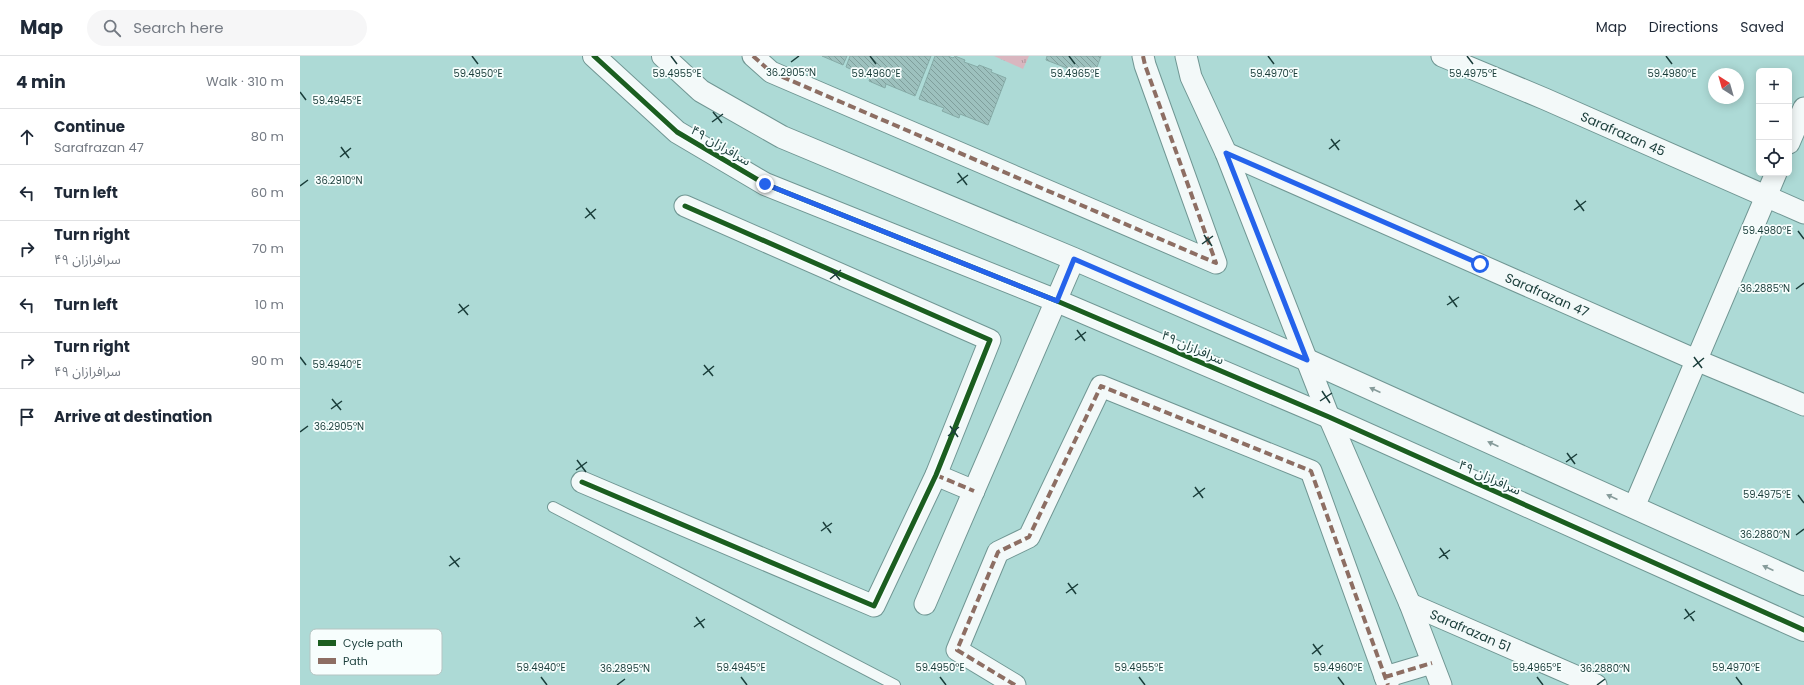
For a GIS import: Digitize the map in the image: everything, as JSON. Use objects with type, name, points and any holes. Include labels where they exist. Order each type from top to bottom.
[{"type":"street","name":"سرافرازان ۴۹","points":[[594,56],[677,132],[765,184],[1057,301],[1330,418],[1804,630]]},
{"type":"street","points":[[663,56],[702,91],[782,137],[1074,259],[1307,360],[1804,584]]},
{"type":"street","points":[[754,56],[771,72],[1216,263],[1143,56]]},
{"type":"street","points":[[1186,56],[1191,77],[1226,153],[1330,418],[1410,604],[1441,685]]},
{"type":"street","name":"Sarafrazan 45","points":[[1442,56],[1545,99],[1804,213]]},
{"type":"street","points":[[1790,140],[1804,108]]},
{"type":"street","name":"Sarafrazan 47","points":[[1226,153],[1696,360],[1804,405]]},
{"type":"street","points":[[1634,507],[1775,176]]},
{"type":"street","points":[[582,482],[874,606],[936,475],[990,340],[685,206]]},
{"type":"street","points":[[925,604],[1074,259]]},
{"type":"street","points":[[1015,685],[957,650],[998,552],[1029,537],[1101,386],[1311,471],[1386,681],[1432,663]]},
{"type":"street","points":[[936,475],[974,491]]},
{"type":"street","name":"Sarafrazan 51","points":[[1410,604],[1596,685]]},
{"type":"lane","points":[[554,507],[895,685]]},
{"type":"green space","points":[[994,56],[1029,56],[1023,69]]},
{"type":"building","points":[[822,56],[847,56],[843,65]]},
{"type":"building","points":[[850,56],[931,56],[915,96],[886,84],[885,88],[869,81],[870,78],[846,67]]},
{"type":"building","points":[[935,56],[948,56],[953,58],[955,56],[965,60],[964,62],[978,67],[979,65],[1006,78],[988,125],[960,114],[959,118],[942,111],[944,108],[919,99]]},
{"type":"building","points":[[1047,56],[1101,56],[1093,78],[1046,60]]},
{"type":"marked path","points":[[753,56],[771,72],[1216,263],[1143,56]]},
{"type":"marked path","points":[[1015,685],[957,650],[998,552],[1029,537],[1101,386],[1311,471],[1388,685]]},
{"type":"marked path","points":[[936,475],[974,491]]},
{"type":"marked path","points":[[1385,677],[1432,663]]},
{"type":"cycle path","points":[[594,56],[677,132],[765,184],[1057,301],[1329,417],[1804,630]]},
{"type":"cycle path","points":[[582,482],[874,606],[936,475],[990,340],[685,206]]},
{"type":"route","points":[[765,184],[1057,301],[1074,259],[1307,360],[1226,153],[1480,264]]}]
